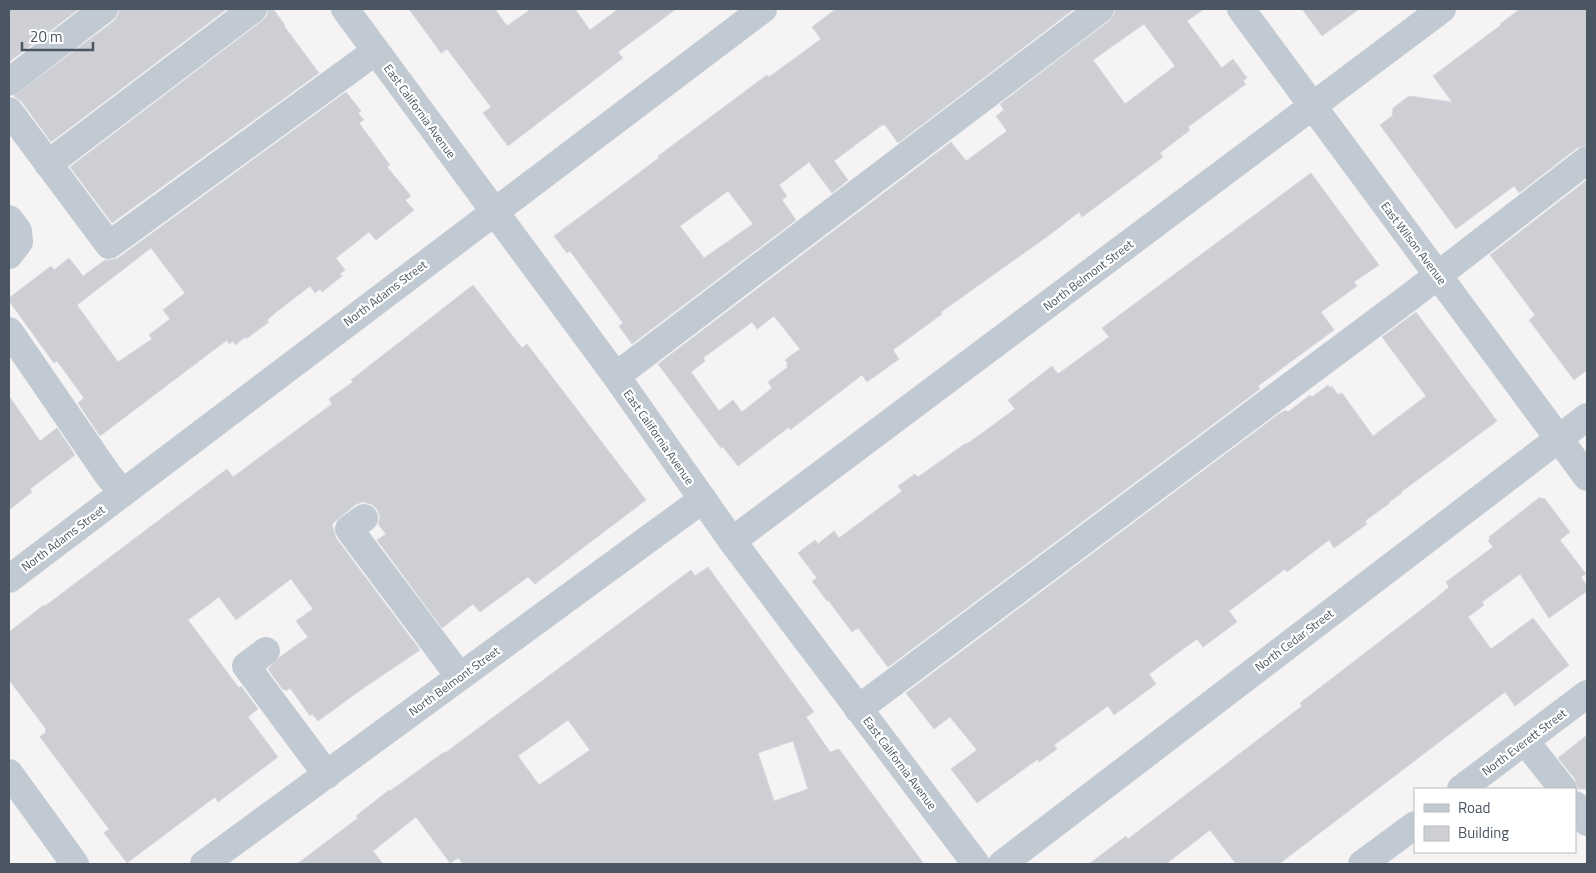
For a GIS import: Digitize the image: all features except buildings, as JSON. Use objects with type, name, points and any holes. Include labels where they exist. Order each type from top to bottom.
[{"type":"street","points":[[9,82],[104,9]]},
{"type":"street","points":[[48,164],[253,9]]},
{"type":"street","name":"East California Avenue","points":[[345,9],[616,376],[732,541],[976,864]]},
{"type":"street","name":"North Adams Street","points":[[9,579],[763,9]]},
{"type":"street","points":[[616,376],[1100,9]]},
{"type":"street","name":"East Wilson Avenue","points":[[1241,9],[1587,477]]},
{"type":"street","name":"North Belmont Street","points":[[732,541],[1442,9]]},
{"type":"street","points":[[9,110],[109,245],[376,51]]},
{"type":"street","points":[[858,709],[1438,275],[1587,160]]},
{"type":"street","points":[[9,219],[18,231],[19,242],[9,255]]},
{"type":"street","points":[[9,331],[108,475],[123,493]]},
{"type":"street","name":"North Cedar Street","points":[[1002,864],[1587,417]]},
{"type":"street","name":"North Belmont Street","points":[[204,864],[703,499]]},
{"type":"street","points":[[364,518],[349,529],[460,677]]},
{"type":"street","points":[[266,651],[246,666],[327,775]]},
{"type":"street","name":"North Everett Street","points":[[1462,788],[1587,694]]},
{"type":"street","points":[[1525,741],[1562,788]]},
{"type":"street","points":[[9,773],[75,864]]},
{"type":"street","points":[[1576,806],[1587,822]]},
{"type":"street","points":[[1362,864],[1414,825]]}]
